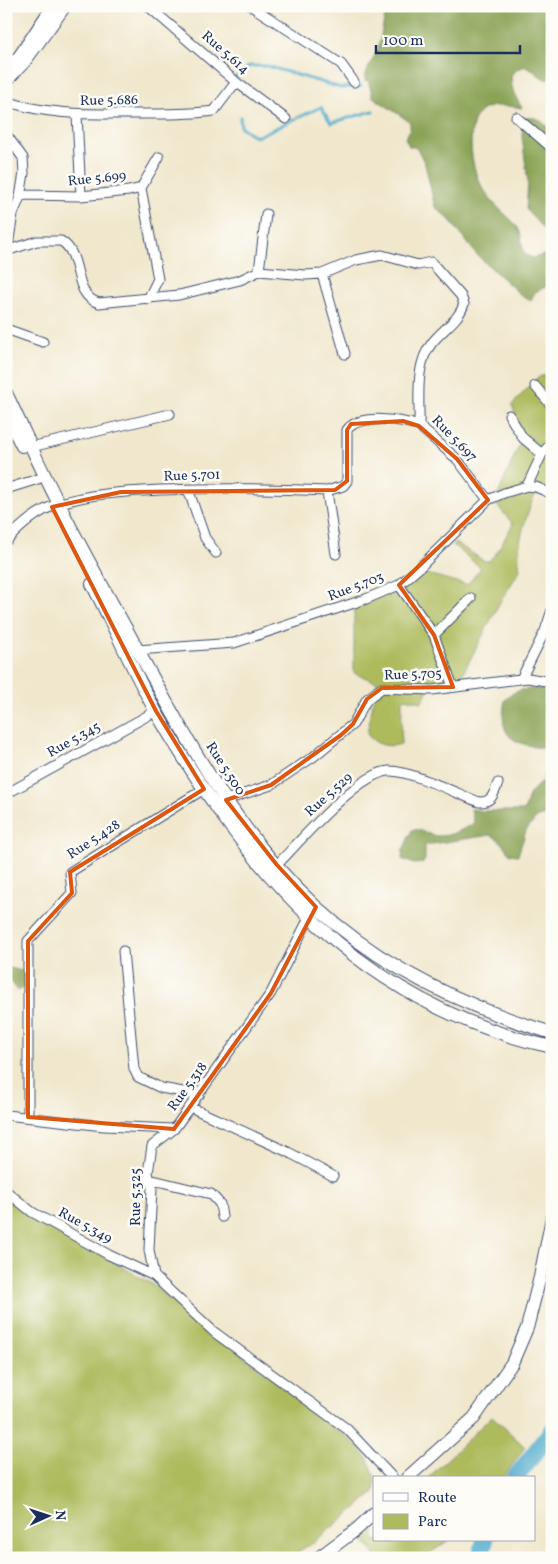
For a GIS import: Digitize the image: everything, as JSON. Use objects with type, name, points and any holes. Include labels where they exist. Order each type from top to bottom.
[{"type":"main road","points":[[6,69],[18,56],[53,6]]},
{"type":"main road","points":[[6,80],[26,61],[65,6]]},
{"type":"main road","name":"Rue 5.500","points":[[6,393],[32,447],[55,505],[156,711],[204,789],[272,870],[351,955],[386,980],[425,1002],[493,1031],[552,1047]]},
{"type":"main road","name":"Rue 5.500","points":[[6,414],[38,479],[55,505],[167,706],[272,870]]},
{"type":"main road","name":"Rue 5.500","points":[[312,911],[395,967],[466,1003],[517,1023],[552,1033]]},
{"type":"main road","points":[[410,1476],[474,1418],[512,1363],[527,1328],[552,1218]]},
{"type":"main road","points":[[318,1558],[358,1530],[373,1514]]},
{"type":"street","name":"Rue 5.614","points":[[148,6],[236,82],[286,119]]},
{"type":"street","points":[[251,6],[341,64],[354,82]]},
{"type":"street","name":"Rue 5.686","points":[[6,102],[45,111],[77,115],[190,114],[214,110],[236,82]]},
{"type":"street","points":[[77,115],[81,196]]},
{"type":"street","points":[[516,117],[550,142]]},
{"type":"street","points":[[6,134],[23,158],[24,173],[20,197],[13,214],[7,251],[37,241],[61,241],[72,251],[82,288],[91,301],[109,303],[179,295],[240,280],[259,271],[266,214]]},
{"type":"street","name":"Rue 5.699","points":[[20,197],[25,195],[81,196],[141,188],[159,157]]},
{"type":"street","points":[[141,188],[158,280],[148,299]]},
{"type":"street","name":"Rue 5.697","points":[[259,271],[304,276],[322,274],[356,260],[382,255],[418,265],[431,262],[462,296],[464,304],[463,308],[430,344],[423,359],[420,371],[419,426],[457,459],[488,500]]},
{"type":"street","points":[[322,274],[345,354]]},
{"type":"street","points":[[6,329],[42,342]]},
{"type":"street","points":[[535,386],[552,406]]},
{"type":"street","points":[[32,447],[170,414]]},
{"type":"street","points":[[509,415],[523,438],[542,454]]},
{"type":"street","points":[[336,554],[327,491],[343,486],[347,481],[347,430],[351,424],[357,421],[403,421],[419,426]]},
{"type":"street","points":[[552,442],[542,454],[527,486],[536,487],[552,494]]},
{"type":"street","points":[[6,489],[38,479]]},
{"type":"street","name":"Rue 5.703","points":[[137,650],[234,643],[366,599],[399,584],[420,567],[488,500],[527,486]]},
{"type":"street","points":[[188,489],[205,538],[216,553]]},
{"type":"street","name":"Rue 5.701","points":[[6,541],[23,524],[55,505],[93,495],[188,489],[327,491]]},
{"type":"street","points":[[399,584],[434,635],[453,687]]},
{"type":"street","points":[[434,635],[471,598]]},
{"type":"street","points":[[521,679],[545,631],[552,610]]},
{"type":"street","name":"Rue 5.705","points":[[226,800],[271,785],[313,758],[353,724],[367,699],[382,688],[432,690],[521,679],[552,682]]},
{"type":"street","name":"Rue 5.345","points":[[6,794],[156,711]]},
{"type":"street","name":"Rue 5.529","points":[[272,870],[337,804],[365,781],[382,773],[390,771],[403,774],[479,802],[486,802],[492,799],[498,782]]},
{"type":"street","name":"Rue 5.428","points":[[28,1117],[28,941],[72,893],[70,872],[204,789]]},
{"type":"street","name":"Rue 5.318","points":[[6,1115],[104,1126],[174,1129],[271,993],[312,911]]},
{"type":"street","points":[[123,950],[134,1069],[138,1077],[161,1088],[199,1095]]},
{"type":"street","points":[[190,1107],[288,1152],[333,1176]]},
{"type":"street","name":"Rue 5.325","points":[[154,1276],[149,1250],[152,1188],[149,1179],[152,1146],[174,1129]]},
{"type":"street","points":[[149,1179],[211,1194],[220,1204],[222,1217]]},
{"type":"street","name":"Rue 5.349","points":[[6,1191],[32,1212],[109,1255],[154,1276],[214,1332],[347,1429],[391,1476]]},
{"type":"highlighted area","points":[[403,421],[419,426],[457,459],[488,500],[399,585],[434,635],[453,687],[382,688],[367,699],[353,724],[341,735],[271,785],[226,800],[277,865],[316,907],[271,993],[174,1129],[28,1117],[28,941],[72,893],[70,872],[204,789],[156,711],[52,507],[121,492],[335,490],[347,481],[347,430],[351,424]]},
{"type":"green space","points":[[387,6],[552,6],[552,76],[547,80],[530,68],[522,67],[517,70],[511,75],[512,85],[515,96],[522,108],[498,106],[484,109],[475,120],[471,137],[473,163],[480,183],[494,204],[518,228],[524,254],[532,258],[548,254],[551,246],[544,230],[526,209],[528,182],[522,137],[523,119],[536,118],[552,132],[552,284],[535,292],[531,300],[523,297],[477,255],[449,219],[435,207],[425,164],[417,148],[409,146],[405,138],[410,130],[410,122],[373,97],[368,80],[365,81],[366,73],[378,49]]},
{"type":"green space","points":[[549,373],[552,374],[552,496],[539,494],[534,496],[520,542],[520,570],[500,602],[461,677],[430,685],[422,702],[405,698],[402,702],[401,744],[392,746],[378,743],[367,734],[377,682],[354,673],[354,607],[380,598],[424,573],[467,585],[481,568],[453,545],[456,543],[484,561],[489,561],[497,552],[513,524],[496,504],[496,499],[523,436],[512,405],[537,378]]},
{"type":"green space","points":[[552,689],[552,814],[537,817],[526,831],[518,855],[510,854],[498,839],[491,835],[425,845],[425,860],[423,863],[414,864],[402,859],[403,850],[412,830],[420,830],[432,835],[442,836],[452,834],[471,825],[474,822],[471,809],[483,811],[524,811],[530,793],[543,780],[549,749],[527,745],[512,738],[504,724],[505,700],[520,690]]},
{"type":"green space","points":[[6,967],[26,972],[23,988],[17,991],[12,982],[6,981]]},
{"type":"green space","points":[[6,1188],[35,1217],[152,1284],[358,1446],[366,1456],[374,1475],[373,1494],[315,1541],[288,1558],[6,1558]]},
{"type":"green space","points":[[492,1416],[525,1447],[504,1476],[430,1476]]},
{"type":"green space","points":[[373,1530],[373,1542],[446,1542],[423,1558],[377,1558],[363,1539]]},
{"type":"waterway","points":[[233,78],[242,75],[249,66],[267,66],[341,88],[361,86]]},
{"type":"waterway","points":[[240,117],[241,127],[256,137],[321,107],[331,123],[373,111]]},
{"type":"waterway","points":[[517,1476],[552,1431]]},
{"type":"waterway","points":[[480,1558],[484,1542]]}]
